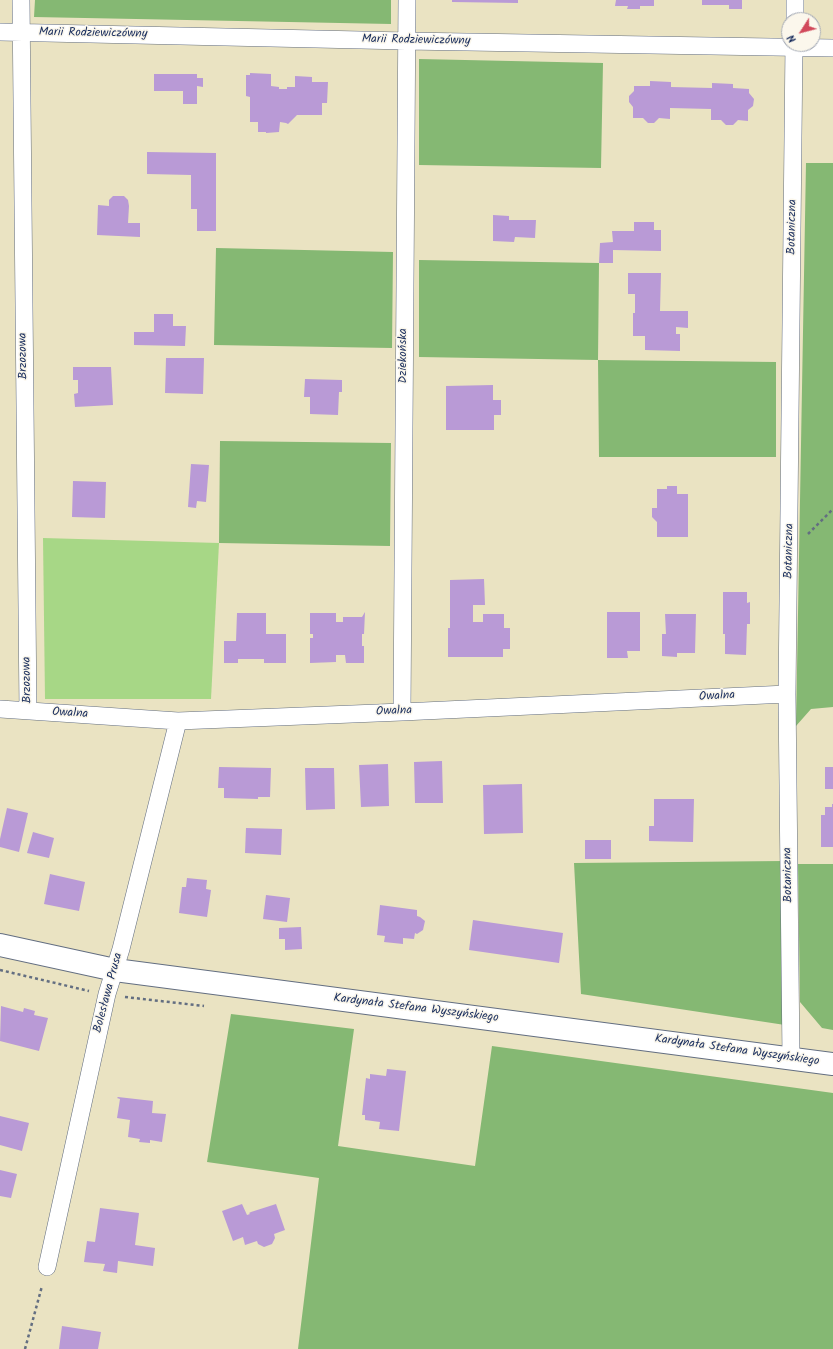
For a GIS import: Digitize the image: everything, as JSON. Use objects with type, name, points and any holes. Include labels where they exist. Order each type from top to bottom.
[{"type":"main road","name":"Kardynała Stefana Wyszyńskiego","points":[[0,945],[115,970],[833,1064]]},
{"type":"street","name":"Brzozowa","points":[[21,0],[28,712]]},
{"type":"street","name":"Dziekońska","points":[[402,712],[407,0]]},
{"type":"street","points":[[795,0],[795,12]]},
{"type":"street","name":"Marii Rodziewiczówny","points":[[0,32],[406,41],[781,46]]},
{"type":"street","name":"Marii Rodziewiczówny","points":[[821,47],[833,48]]},
{"type":"street","name":"Botaniczna","points":[[791,1058],[788,694],[794,52]]},
{"type":"street","name":"Owalna","points":[[0,709],[178,721],[788,694]]},
{"type":"street","name":"Bolesława Prusa","points":[[47,1267],[107,994],[115,970],[178,721]]},
{"type":"path","points":[[790,554],[833,509]]},
{"type":"path","points":[[0,970],[92,992]]},
{"type":"path","points":[[25,1349],[47,1267]]},
{"type":"green space","points":[[35,0],[391,0],[391,24],[34,17]]},
{"type":"green space","points":[[419,59],[603,63],[601,168],[419,165]]},
{"type":"green space","points":[[806,163],[833,163],[833,707],[811,709],[796,726]]},
{"type":"green space","points":[[216,248],[393,252],[392,348],[214,345]]},
{"type":"green space","points":[[419,260],[599,263],[598,360],[419,357]]},
{"type":"green space","points":[[598,360],[776,362],[776,457],[599,457]]},
{"type":"green space","points":[[220,441],[391,443],[390,546],[219,543]]},
{"type":"green space","points":[[43,538],[219,543],[211,699],[45,699]]},
{"type":"green space","points":[[783,861],[785,1025],[581,994],[574,863]]},
{"type":"green space","points":[[798,864],[833,864],[833,1030],[822,1028],[800,1002]]},
{"type":"green space","points":[[231,1014],[354,1029],[338,1146],[475,1166],[492,1046],[833,1093],[833,1349],[298,1349],[319,1178],[207,1162]]},
{"type":"building","points":[[452,0],[518,0],[518,3],[452,2]]},
{"type":"building","points":[[616,0],[654,0],[654,6],[640,6],[640,9],[627,9],[628,6],[615,6]]},
{"type":"building","points":[[702,0],[742,0],[742,9],[729,9],[729,5],[702,5]]},
{"type":"building","points":[[250,73],[271,74],[271,86],[279,87],[279,89],[295,87],[295,76],[312,77],[312,82],[328,82],[327,103],[322,103],[322,115],[297,115],[288,124],[280,122],[279,132],[258,132],[258,122],[250,122],[250,97],[246,96],[246,75],[250,75]]},
{"type":"building","points":[[154,74],[197,74],[197,78],[203,78],[203,87],[197,86],[197,104],[183,104],[183,91],[154,91]]},
{"type":"building","points":[[650,81],[671,82],[671,87],[712,88],[712,83],[733,84],[733,88],[749,89],[749,93],[754,99],[753,106],[748,110],[748,121],[738,120],[733,125],[726,125],[721,120],[711,120],[711,109],[670,108],[670,119],[659,118],[654,123],[648,123],[643,118],[633,118],[633,107],[629,102],[629,96],[634,91],[634,86],[650,86]]},
{"type":"building","points":[[147,152],[216,153],[216,231],[197,231],[197,209],[191,209],[191,175],[147,174]]},
{"type":"building","points":[[113,196],[124,196],[128,200],[128,223],[140,223],[140,237],[97,235],[98,205],[109,206],[109,200]]},
{"type":"building","points":[[493,215],[509,216],[509,220],[536,220],[535,238],[515,237],[514,242],[493,241]]},
{"type":"building","points":[[634,222],[654,222],[654,230],[661,230],[661,251],[613,250],[613,263],[599,263],[600,243],[613,242],[612,231],[634,231]]},
{"type":"building","points":[[628,273],[661,273],[660,311],[688,311],[688,328],[676,327],[676,334],[680,334],[680,351],[645,350],[645,336],[633,336],[635,294],[628,294]]},
{"type":"building","points":[[154,314],[173,314],[173,326],[186,326],[185,346],[134,345],[134,332],[154,332]]},
{"type":"building","points":[[166,358],[204,358],[203,394],[165,393]]},
{"type":"building","points":[[73,367],[111,367],[113,405],[75,407],[74,394],[78,393],[78,380],[73,380]]},
{"type":"building","points":[[305,379],[342,380],[342,392],[339,392],[338,415],[310,414],[310,397],[304,397]]},
{"type":"building","points":[[493,385],[493,400],[501,400],[501,415],[494,415],[494,430],[446,430],[446,386]]},
{"type":"building","points":[[191,464],[209,465],[206,502],[197,501],[196,508],[188,507]]},
{"type":"building","points":[[73,481],[106,482],[105,518],[72,517]]},
{"type":"building","points":[[667,486],[677,486],[677,494],[688,494],[688,537],[657,537],[657,522],[652,517],[652,508],[657,508],[657,489],[667,489]]},
{"type":"building","points":[[484,579],[485,605],[473,605],[473,622],[483,622],[483,614],[504,614],[504,628],[510,628],[510,649],[503,649],[503,657],[448,657],[448,628],[450,628],[450,580]]},
{"type":"building","points":[[723,592],[747,592],[747,603],[750,602],[750,624],[747,624],[746,655],[725,654],[725,634],[723,634]]},
{"type":"building","points":[[365,612],[364,634],[362,634],[364,663],[346,663],[345,655],[336,655],[336,662],[310,663],[310,638],[313,638],[313,634],[310,634],[310,613],[336,613],[336,622],[343,622],[343,617],[362,617]]},
{"type":"building","points":[[607,612],[640,612],[640,651],[627,651],[628,658],[607,658]]},
{"type":"building","points":[[237,613],[266,613],[266,634],[286,634],[286,663],[264,663],[264,659],[238,659],[238,663],[224,663],[224,641],[236,641]]},
{"type":"building","points":[[665,614],[696,614],[695,653],[677,653],[677,657],[662,656],[662,634],[666,634]]},
{"type":"building","points":[[442,761],[443,803],[415,803],[414,762]]},
{"type":"building","points":[[388,764],[389,806],[361,807],[359,765]]},
{"type":"building","points":[[219,767],[271,768],[270,797],[258,797],[258,799],[224,798],[224,788],[218,788]]},
{"type":"building","points":[[825,767],[833,767],[833,789],[825,789]]},
{"type":"building","points":[[305,768],[334,768],[335,809],[306,810]]},
{"type":"building","points":[[522,784],[523,833],[484,834],[483,785]]},
{"type":"building","points":[[654,799],[694,799],[693,842],[649,841],[649,826],[654,826]]},
{"type":"building","points":[[832,804],[833,847],[821,847],[821,815],[825,815],[825,807],[832,807]]},
{"type":"building","points":[[7,808],[28,813],[19,852],[0,847],[0,839]]},
{"type":"building","points":[[246,828],[282,829],[281,855],[245,853]]},
{"type":"building","points":[[33,832],[54,838],[49,858],[27,853]]},
{"type":"building","points":[[585,840],[611,840],[611,859],[585,859]]},
{"type":"building","points":[[50,874],[85,882],[79,911],[44,904]]},
{"type":"building","points":[[187,878],[207,880],[206,889],[211,890],[207,917],[179,913],[182,887],[186,887]]},
{"type":"building","points":[[266,895],[290,898],[287,922],[263,919]]},
{"type":"building","points":[[380,905],[417,910],[417,916],[425,921],[423,930],[417,934],[415,933],[414,939],[403,938],[403,944],[384,942],[385,936],[377,935]]},
{"type":"building","points":[[473,920],[563,933],[559,963],[469,950]]},
{"type":"building","points":[[301,927],[302,949],[285,950],[285,939],[279,939],[279,928]]},
{"type":"building","points":[[1,1006],[23,1012],[24,1008],[35,1011],[34,1015],[48,1018],[39,1051],[0,1041]]},
{"type":"building","points":[[387,1069],[406,1071],[399,1131],[379,1129],[380,1122],[365,1120],[365,1115],[362,1115],[366,1078],[370,1079],[370,1074],[386,1076]]},
{"type":"building","points":[[117,1098],[153,1101],[152,1113],[166,1114],[162,1142],[150,1140],[150,1143],[139,1142],[140,1139],[128,1137],[130,1120],[117,1118],[120,1099]]},
{"type":"building","points":[[0,1116],[29,1123],[22,1151],[0,1145]]},
{"type":"building","points":[[0,1170],[17,1174],[11,1198],[0,1196]]},
{"type":"building","points":[[242,1204],[247,1215],[251,1212],[276,1204],[285,1230],[274,1234],[275,1238],[272,1244],[264,1247],[258,1244],[257,1241],[245,1245],[243,1237],[233,1241],[222,1211]]},
{"type":"building","points":[[100,1208],[139,1213],[135,1245],[155,1248],[153,1266],[118,1261],[117,1273],[103,1271],[105,1264],[84,1262],[87,1241],[95,1242]]},
{"type":"building","points":[[62,1326],[101,1332],[98,1349],[59,1349]]}]
